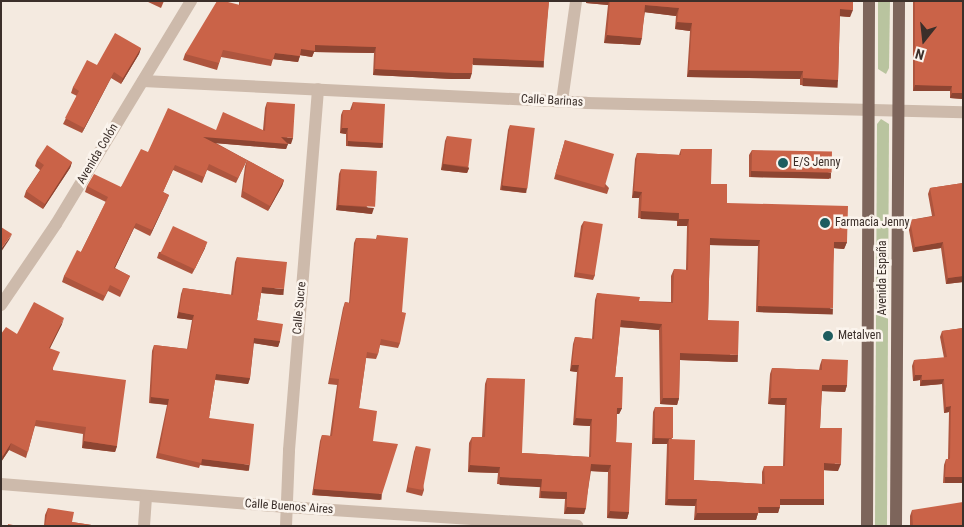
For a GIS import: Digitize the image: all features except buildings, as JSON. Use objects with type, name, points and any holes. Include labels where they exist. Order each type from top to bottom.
[{"type":"main road","name":"Avenida España","points":[[867,526],[869,1]]},
{"type":"main road","name":"Avenida España","points":[[896,526],[898,1]]},
{"type":"street","name":"Avenida Colón","points":[[1,305],[56,224],[191,1]]},
{"type":"street","points":[[562,101],[576,1]]},
{"type":"street","name":"Calle Barinas","points":[[143,81],[562,101],[963,112]]},
{"type":"street","name":"Calle Sucre","points":[[286,526],[318,90]]},
{"type":"street","name":"Calle Buenos Aires","points":[[1,484],[515,524],[577,526]]},
{"type":"street","points":[[144,526],[146,496]]},
{"type":"green space","points":[[878,1],[890,1],[889,68],[886,74],[878,69]]},
{"type":"green space","points":[[881,119],[889,124],[887,526],[875,526],[877,124]]},
{"type":"place","name":"E/S Jenny","points":[[783,163]]},
{"type":"place","name":"Farmacia Jenny","points":[[825,223]]},
{"type":"place","name":"Metalven","points":[[828,336]]}]
